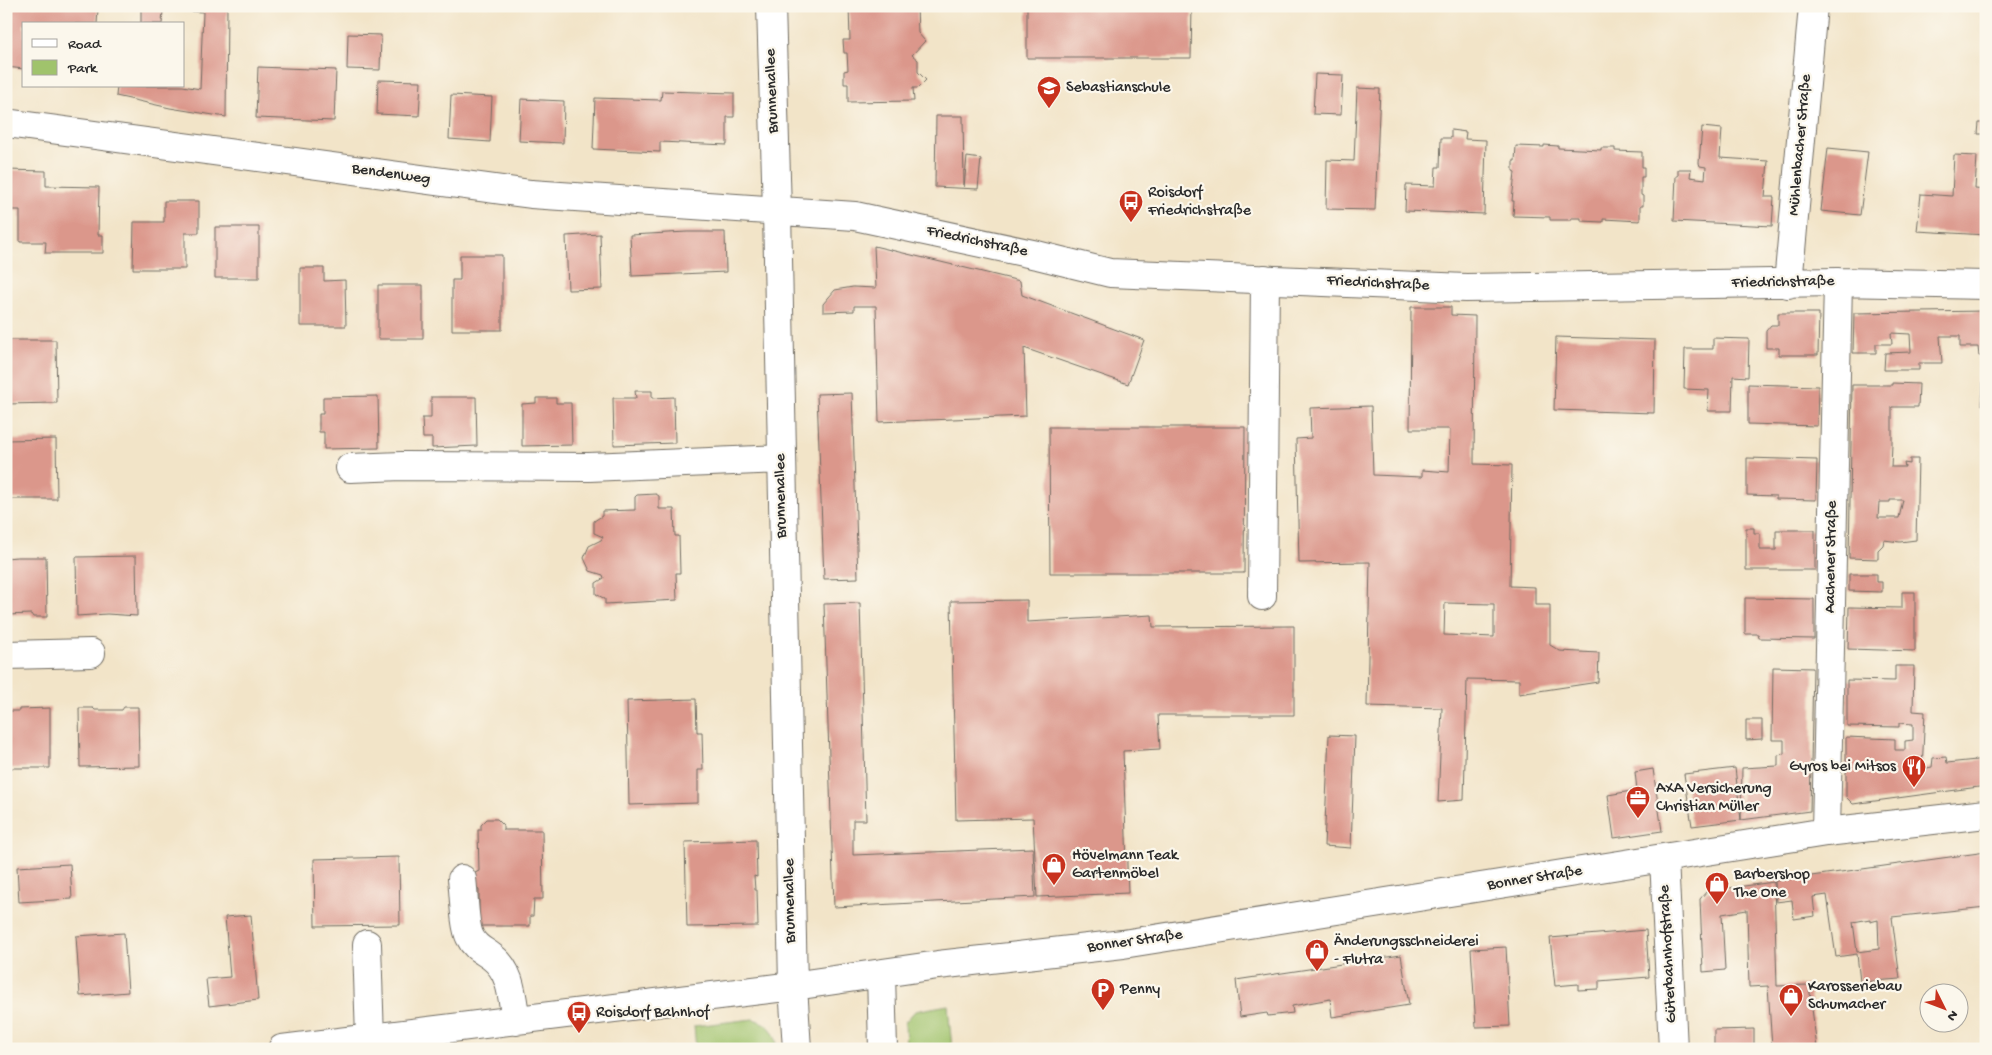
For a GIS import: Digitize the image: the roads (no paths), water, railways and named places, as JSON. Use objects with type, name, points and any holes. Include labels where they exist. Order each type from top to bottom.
[{"type":"street","name":"Brunnenallee","points":[[771,6],[793,986],[797,1049]]},
{"type":"street","name":"Mühlenbacher Straße","points":[[1788,284],[1814,6]]},
{"type":"street","name":"Bendenweg","points":[[6,123],[531,194],[777,211]]},
{"type":"street","name":"Friedrichstraße","points":[[777,211],[855,216],[1037,255],[1110,273],[1466,288],[1838,282],[1986,286]]},
{"type":"street","points":[[1262,596],[1265,279]]},
{"type":"street","name":"Aachener Straße","points":[[1826,832],[1838,282]]},
{"type":"street","points":[[350,468],[402,466],[588,466],[782,459]]},
{"type":"street","points":[[6,655],[92,653]]},
{"type":"street","name":"Bonner Straße","points":[[282,1049],[793,986],[938,965],[1123,944],[1826,832],[1986,814]]},
{"type":"street","name":"Güterbahnhofstraße","points":[[1664,858],[1673,1049]]},
{"type":"street","points":[[462,878],[468,934],[475,946],[493,958],[505,972],[510,982],[516,1021]]},
{"type":"street","points":[[367,944],[370,1039]]},
{"type":"street","points":[[881,974],[883,1049]]},
{"type":"place","name":"Sebastianschule","points":[[1049,109]]},
{"type":"place","name":"Roisdorf Friedrichstraße","points":[[1131,223]]},
{"type":"place","name":"Gyros bei Mitsos","points":[[1914,788]]},
{"type":"place","name":"AXA Versicherung Christian Müller","points":[[1638,819]]},
{"type":"place","name":"Hövelmann Teak Gartenmöbel","points":[[1054,886]]},
{"type":"place","name":"Barbershop The One","points":[[1717,905]]},
{"type":"place","name":"Änderungsschneiderei - Flutra","points":[[1317,972]]},
{"type":"place","name":"Penny","points":[[1103,1011]]},
{"type":"place","name":"Karosseriebau Schumacher","points":[[1791,1017]]},
{"type":"place","name":"Roisdorf Bahnhof","points":[[579,1034]]}]
